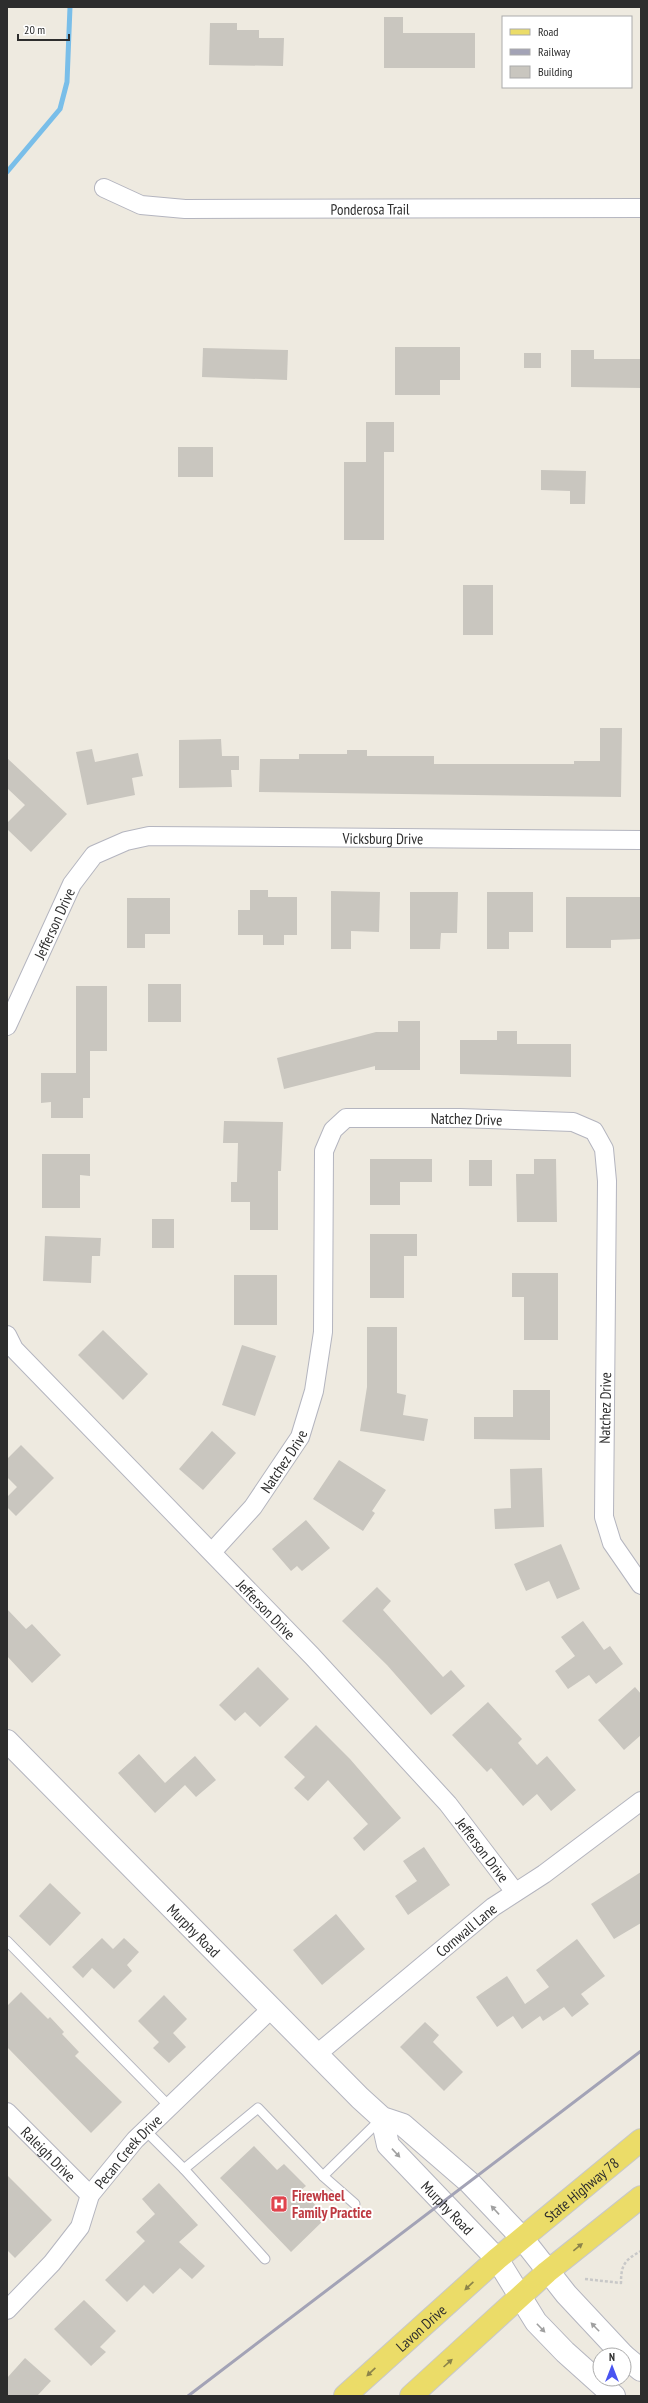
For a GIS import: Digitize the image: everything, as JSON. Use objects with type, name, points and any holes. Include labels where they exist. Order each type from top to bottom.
[{"type":"main road","name":"Murphy Road","points":[[7,1741],[382,2118],[402,2126],[470,2183],[522,2238],[547,2272],[592,2324],[614,2347]]},
{"type":"main road","name":"Murphy Road","points":[[382,2118],[388,2145],[497,2259],[536,2322],[565,2352],[614,2396]]},
{"type":"main road","name":"State Highway 78","points":[[497,2259],[641,2140]]},
{"type":"main road","points":[[411,2396],[520,2295],[641,2197]]},
{"type":"main road","name":"Lavon Drive","points":[[345,2396],[497,2259]]},
{"type":"main road","name":"Murphy Road","points":[[632,2363],[641,2370]]},
{"type":"street","name":"Ponderosa Trail","points":[[104,188],[141,205],[185,209],[641,208]]},
{"type":"street","name":"Vicksburg Drive","points":[[126,841],[149,836],[641,840]]},
{"type":"street","name":"Jefferson Drive","points":[[7,1026],[72,884],[94,855],[126,841]]},
{"type":"street","name":"Natchez Drive","points":[[212,1552],[253,1507],[300,1437],[314,1391],[323,1332],[324,1151],[333,1130],[346,1118],[460,1118],[573,1122],[594,1131],[604,1149],[607,1181],[604,1517],[612,1543],[641,1586]]},
{"type":"street","name":"Jefferson Drive","points":[[7,1335],[14,1349],[312,1656],[448,1804],[515,1892]]},
{"type":"street","name":"Cornwall Lane","points":[[317,2054],[434,1954],[493,1907],[544,1874],[641,1801]]},
{"type":"street","name":"Pecan Creek Drive","points":[[7,2310],[52,2263],[80,2227],[90,2195],[145,2130],[272,2009]]},
{"type":"street","name":"Raleigh Drive","points":[[7,2112],[90,2195]]},
{"type":"lane","points":[[7,1941],[170,2106]]},
{"type":"lane","points":[[184,2169],[258,2108],[323,2176],[355,2204]]},
{"type":"lane","points":[[323,2176],[382,2118]]},
{"type":"lane","points":[[145,2130],[184,2169],[264,2259]]},
{"type":"path","points":[[586,2280],[621,2283],[621,2273],[626,2260],[641,2251]]},
{"type":"building","points":[[384,17],[403,17],[403,33],[475,33],[475,68],[384,68]]},
{"type":"building","points":[[210,23],[237,23],[237,30],[259,30],[259,38],[284,38],[283,66],[209,65]]},
{"type":"building","points":[[395,347],[460,347],[460,380],[440,380],[440,395],[395,395]]},
{"type":"building","points":[[203,348],[288,350],[287,380],[202,377]]},
{"type":"building","points":[[571,350],[594,350],[594,359],[641,359],[641,388],[571,387]]},
{"type":"building","points":[[524,353],[541,353],[541,368],[524,368]]},
{"type":"building","points":[[366,422],[394,422],[394,452],[384,452],[384,540],[344,540],[344,462],[366,462]]},
{"type":"building","points":[[178,447],[213,447],[213,477],[178,477]]},
{"type":"building","points":[[541,470],[586,471],[585,504],[570,504],[570,491],[541,490]]},
{"type":"building","points":[[463,585],[493,585],[493,635],[463,635]]},
{"type":"building","points":[[600,728],[622,728],[621,797],[259,792],[260,759],[299,759],[299,754],[347,754],[347,750],[367,750],[367,756],[434,756],[434,764],[574,764],[574,761],[600,761]]},
{"type":"building","points":[[221,739],[222,756],[239,756],[239,770],[231,770],[232,787],[179,788],[179,740]]},
{"type":"building","points":[[92,749],[95,762],[138,753],[143,776],[132,778],[135,795],[87,805],[76,752]]},
{"type":"building","points":[[7,758],[67,814],[31,852],[7,829],[7,823],[25,805],[7,788]]},
{"type":"building","points":[[250,890],[268,890],[268,897],[297,897],[297,935],[284,935],[284,945],[263,945],[263,935],[238,935],[238,910],[250,910]]},
{"type":"building","points":[[331,891],[380,892],[379,932],[351,931],[351,949],[331,949]]},
{"type":"building","points":[[410,892],[458,892],[457,933],[441,933],[440,949],[410,949]]},
{"type":"building","points":[[487,892],[533,892],[533,932],[509,932],[509,949],[487,949]]},
{"type":"building","points":[[566,897],[641,897],[641,939],[611,940],[611,948],[566,948]]},
{"type":"building","points":[[127,898],[170,898],[170,934],[145,934],[145,948],[127,948]]},
{"type":"building","points":[[148,984],[181,984],[181,1022],[148,1022]]},
{"type":"building","points":[[76,986],[107,986],[107,1051],[90,1051],[90,1098],[83,1098],[83,1118],[51,1118],[51,1102],[41,1103],[41,1073],[76,1073]]},
{"type":"building","points":[[398,1021],[420,1021],[420,1070],[375,1070],[375,1066],[284,1089],[277,1058],[376,1032],[398,1032]]},
{"type":"building","points":[[497,1031],[517,1031],[517,1044],[571,1044],[571,1077],[460,1074],[460,1040],[497,1040]]},
{"type":"building","points":[[224,1121],[283,1122],[281,1171],[278,1171],[278,1230],[250,1230],[250,1202],[231,1202],[231,1182],[237,1182],[238,1143],[223,1143]]},
{"type":"building","points":[[42,1154],[90,1154],[90,1176],[80,1175],[80,1208],[42,1208]]},
{"type":"building","points":[[370,1159],[432,1159],[432,1182],[400,1182],[400,1205],[370,1205]]},
{"type":"building","points":[[534,1159],[556,1159],[557,1222],[517,1222],[516,1174],[534,1174]]},
{"type":"building","points":[[469,1160],[492,1160],[492,1186],[469,1186]]},
{"type":"building","points":[[152,1219],[174,1219],[174,1248],[152,1248]]},
{"type":"building","points":[[370,1234],[417,1234],[417,1256],[404,1256],[404,1298],[370,1298]]},
{"type":"building","points":[[45,1236],[101,1238],[100,1256],[92,1256],[91,1283],[43,1281]]},
{"type":"building","points":[[512,1273],[558,1273],[558,1340],[524,1340],[524,1297],[512,1297]]},
{"type":"building","points":[[234,1275],[277,1275],[277,1325],[234,1325]]},
{"type":"building","points":[[367,1327],[397,1327],[397,1393],[406,1395],[403,1415],[428,1419],[424,1441],[360,1431],[367,1387]]},
{"type":"building","points":[[103,1330],[148,1374],[123,1400],[78,1355]]},
{"type":"building","points":[[242,1345],[276,1356],[255,1416],[222,1405]]},
{"type":"building","points":[[513,1390],[550,1390],[550,1440],[474,1439],[474,1417],[513,1417]]},
{"type":"building","points":[[212,1431],[236,1453],[203,1490],[179,1469]]},
{"type":"building","points":[[21,1445],[54,1478],[16,1516],[7,1507],[7,1497],[17,1487],[7,1477],[7,1459]]},
{"type":"building","points":[[339,1460],[386,1490],[372,1511],[375,1513],[363,1531],[313,1499]]},
{"type":"building","points":[[542,1468],[544,1527],[495,1529],[494,1509],[511,1508],[510,1469]]},
{"type":"building","points":[[306,1520],[330,1548],[302,1571],[297,1566],[291,1571],[272,1549]]},
{"type":"building","points":[[561,1544],[580,1589],[557,1599],[549,1581],[526,1591],[514,1564]]},
{"type":"building","points":[[377,1587],[391,1601],[383,1610],[443,1677],[451,1670],[465,1686],[431,1715],[387,1665],[342,1621]]},
{"type":"building","points":[[7,1609],[26,1629],[32,1624],[61,1655],[32,1683],[7,1656]]},
{"type":"building","points":[[583,1621],[604,1650],[610,1646],[623,1664],[596,1684],[589,1675],[568,1689],[555,1671],[575,1656],[561,1637]]},
{"type":"building","points":[[258,1667],[289,1699],[260,1727],[245,1712],[235,1721],[219,1705]]},
{"type":"building","points":[[635,1687],[641,1694],[641,1735],[624,1750],[598,1720]]},
{"type":"building","points":[[488,1702],[522,1739],[518,1743],[537,1765],[547,1756],[576,1790],[551,1811],[537,1794],[523,1806],[491,1768],[487,1772],[452,1735]]},
{"type":"building","points":[[316,1725],[350,1759],[401,1818],[364,1851],[353,1838],[368,1824],[328,1780],[308,1801],[294,1788],[305,1777],[284,1757]]},
{"type":"building","points":[[139,1754],[165,1783],[195,1756],[216,1780],[196,1797],[185,1785],[155,1813],[118,1773]]},
{"type":"building","points":[[424,1847],[450,1885],[408,1915],[395,1896],[417,1881],[403,1861]]},
{"type":"building","points":[[641,1872],[641,1923],[614,1939],[591,1904]]},
{"type":"building","points":[[50,1883],[81,1913],[50,1946],[19,1916]]},
{"type":"building","points":[[336,1914],[365,1949],[322,1985],[293,1950]]},
{"type":"building","points":[[102,1938],[113,1949],[124,1938],[139,1952],[127,1965],[132,1971],[114,1989],[92,1968],[83,1978],[72,1967]]},
{"type":"building","points":[[577,1939],[605,1976],[581,1994],[589,2004],[572,2017],[564,2007],[543,2021],[540,2016],[522,2029],[513,2016],[497,2027],[476,1997],[507,1976],[525,2004],[549,1987],[536,1970]]},
{"type":"building","points":[[21,1992],[48,2019],[50,2017],[64,2032],[62,2034],[79,2052],[75,2056],[122,2102],[91,2133],[7,2047],[7,2006]]},
{"type":"building","points":[[164,1995],[187,2019],[173,2033],[186,2047],[169,2063],[153,2048],[159,2042],[138,2021]]},
{"type":"building","points":[[425,2022],[439,2035],[433,2042],[463,2072],[444,2091],[400,2047]]},
{"type":"building","name":"Firewheel Family Practice","points":[[254,2146],[277,2170],[284,2164],[306,2186],[301,2190],[327,2217],[291,2252],[220,2178]]},
{"type":"building","points":[[7,2175],[52,2220],[15,2258],[7,2250]]},
{"type":"building","points":[[159,2183],[198,2225],[179,2242],[205,2266],[192,2279],[180,2268],[153,2294],[144,2285],[127,2302],[105,2280],[145,2241],[136,2232],[155,2214],[142,2199]]},
{"type":"building","points":[[84,2300],[116,2331],[100,2347],[106,2352],[91,2366],[54,2329]]},
{"type":"building","points":[[25,2358],[51,2381],[37,2396],[7,2396],[7,2378]]},
{"type":"waterway","points":[[7,172],[60,109],[67,82],[70,7]]},
{"type":"railway","points":[[188,2396],[641,2051]]},
{"type":"place","name":"Firewheel Family Practice","points":[[279,2204]]}]
